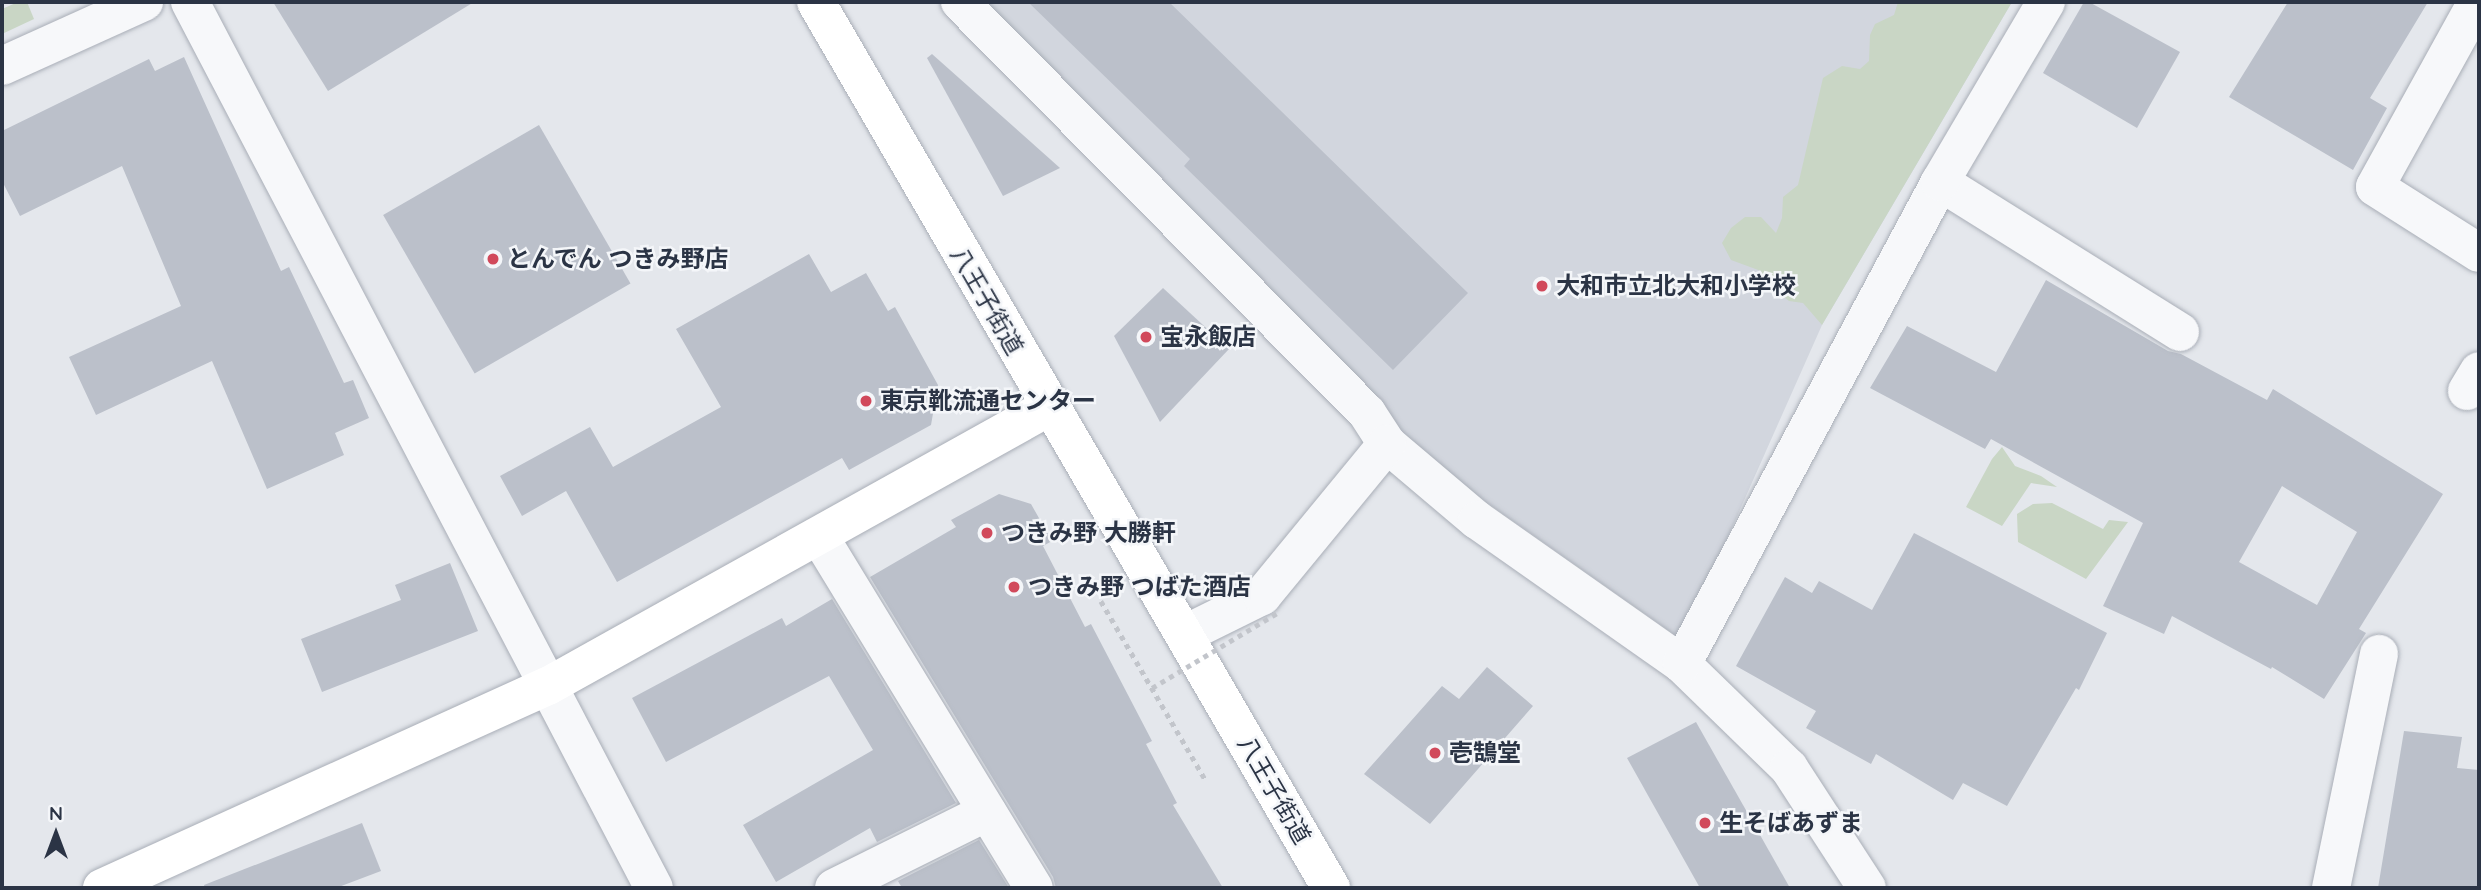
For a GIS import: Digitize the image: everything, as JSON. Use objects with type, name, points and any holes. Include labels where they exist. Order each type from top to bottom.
[{"type":"street","points":[[2,66],[144,2]]},
{"type":"street","points":[[190,2],[654,888]]},
{"type":"street","name":"八王子街道","points":[[816,2],[1331,888]]},
{"type":"street","points":[[960,2],[1367,413],[1387,444],[1477,520],[1682,664],[1789,768],[1867,888]]},
{"type":"street","points":[[1682,664],[1940,182],[2046,2]]},
{"type":"street","points":[[2477,2],[2375,187],[2479,253]]},
{"type":"street","points":[[1940,182],[2180,332]]},
{"type":"street","points":[[102,888],[548,686],[1049,407]]},
{"type":"street","points":[[1185,634],[1262,596],[1387,444]]},
{"type":"street","points":[[819,536],[1034,888]]},
{"type":"street","points":[[2331,888],[2379,654]]},
{"type":"street","points":[[834,888],[987,812]]},
{"type":"path","points":[[1101,601],[1205,779]]},
{"type":"path","points":[[1152,688],[1279,612]]},
{"type":"shaded area","name":"大和市立北大和小学校","points":[[973,2],[2012,2],[1822,325],[1682,640],[1402,443]]},
{"type":"green space","points":[[18,2],[27,2],[34,19],[2,34],[2,9]]},
{"type":"green space","points":[[1898,2],[2012,2],[1822,325],[1803,303],[1789,301],[1767,283],[1761,271],[1731,260],[1722,243],[1731,228],[1745,217],[1761,217],[1776,233],[1782,218],[1783,197],[1798,185],[1823,78],[1842,66],[1860,69],[1869,61],[1870,35],[1875,24],[1894,15]]},
{"type":"green space","points":[[2002,447],[2015,466],[2041,476],[2057,487],[2031,483],[2002,526],[1966,507],[1992,459]]},
{"type":"green space","points":[[2052,503],[2103,529],[2109,520],[2128,522],[2086,579],[2018,542],[2017,514],[2033,504]]},
{"type":"building","points":[[273,2],[474,2],[328,91]]},
{"type":"building","points":[[1028,2],[1169,2],[1468,293],[1393,370],[1184,166],[1190,159]]},
{"type":"building","points":[[2084,2],[2089,2],[2180,52],[2137,128],[2043,73]]},
{"type":"building","points":[[2288,2],[2428,2],[2370,98],[2387,108],[2353,170],[2229,97]]},
{"type":"building","points":[[932,54],[1060,168],[1003,196],[927,58]]},
{"type":"building","points":[[184,57],[281,271],[289,267],[344,383],[353,380],[369,418],[335,433],[344,455],[267,489],[212,361],[96,415],[69,357],[181,306],[122,166],[20,216],[2,181],[2,131],[149,59],[155,71]]},
{"type":"building","points":[[539,125],[630,283],[475,373],[383,215]]},
{"type":"building","points":[[809,254],[831,292],[866,273],[888,311],[895,307],[938,385],[931,425],[849,470],[842,458],[617,582],[566,491],[522,516],[500,476],[590,427],[613,467],[721,407],[676,329]]},
{"type":"building","points":[[2046,280],[2168,351],[2181,354],[2267,400],[2273,389],[2443,494],[2359,629],[2366,633],[2324,699],[2272,667],[2271,669],[2172,616],[2164,634],[2103,606],[2143,523],[1991,439],[1985,449],[1870,388],[1907,326],[1996,372]],"holes":[[[2282,486],[2357,532],[2317,605],[2239,562]]]},
{"type":"building","points":[[1163,288],[1229,349],[1160,422],[1114,336]]},
{"type":"building","points":[[999,494],[1031,504],[1052,541],[1043,546],[1085,627],[1091,624],[1152,741],[1146,744],[1177,803],[1173,805],[1223,888],[1056,888],[1053,877],[870,577],[956,527],[951,520]]},
{"type":"building","points":[[1914,533],[2107,633],[2079,690],[2076,688],[2007,806],[1963,783],[1953,800],[1876,754],[1871,764],[1806,728],[1816,711],[1736,666],[1785,577],[1812,593],[1819,581],[1872,610]]},
{"type":"building","points":[[450,563],[478,631],[322,692],[301,639],[401,600],[395,585]]},
{"type":"building","points":[[832,599],[956,803],[877,842],[870,828],[776,882],[743,825],[873,750],[829,676],[666,762],[632,698],[782,618],[786,626]]},
{"type":"building","points":[[1487,667],[1533,706],[1430,824],[1364,774],[1442,686],[1459,699]]},
{"type":"building","points":[[1696,722],[1790,888],[1700,888],[1627,758]]},
{"type":"building","points":[[2404,731],[2462,737],[2457,768],[2479,770],[2479,888],[2378,888]]},
{"type":"building","points":[[362,823],[381,871],[336,888],[205,888],[204,885]]},
{"type":"building","points":[[979,840],[1009,888],[902,888],[898,881]]},
{"type":"place","name":"とんでん つきみ野店","points":[[493,259]]},
{"type":"place","name":"大和市立北大和小学校","points":[[1542,286]]},
{"type":"place","name":"宝永飯店","points":[[1146,337]]},
{"type":"place","name":"東京靴流通センター","points":[[866,401]]},
{"type":"place","name":"つきみ野 大勝軒","points":[[987,533]]},
{"type":"place","name":"つきみ野 つばた酒店","points":[[1014,587]]},
{"type":"place","name":"壱鵠堂","points":[[1435,753]]},
{"type":"place","name":"生そばあずま","points":[[1705,823]]}]
